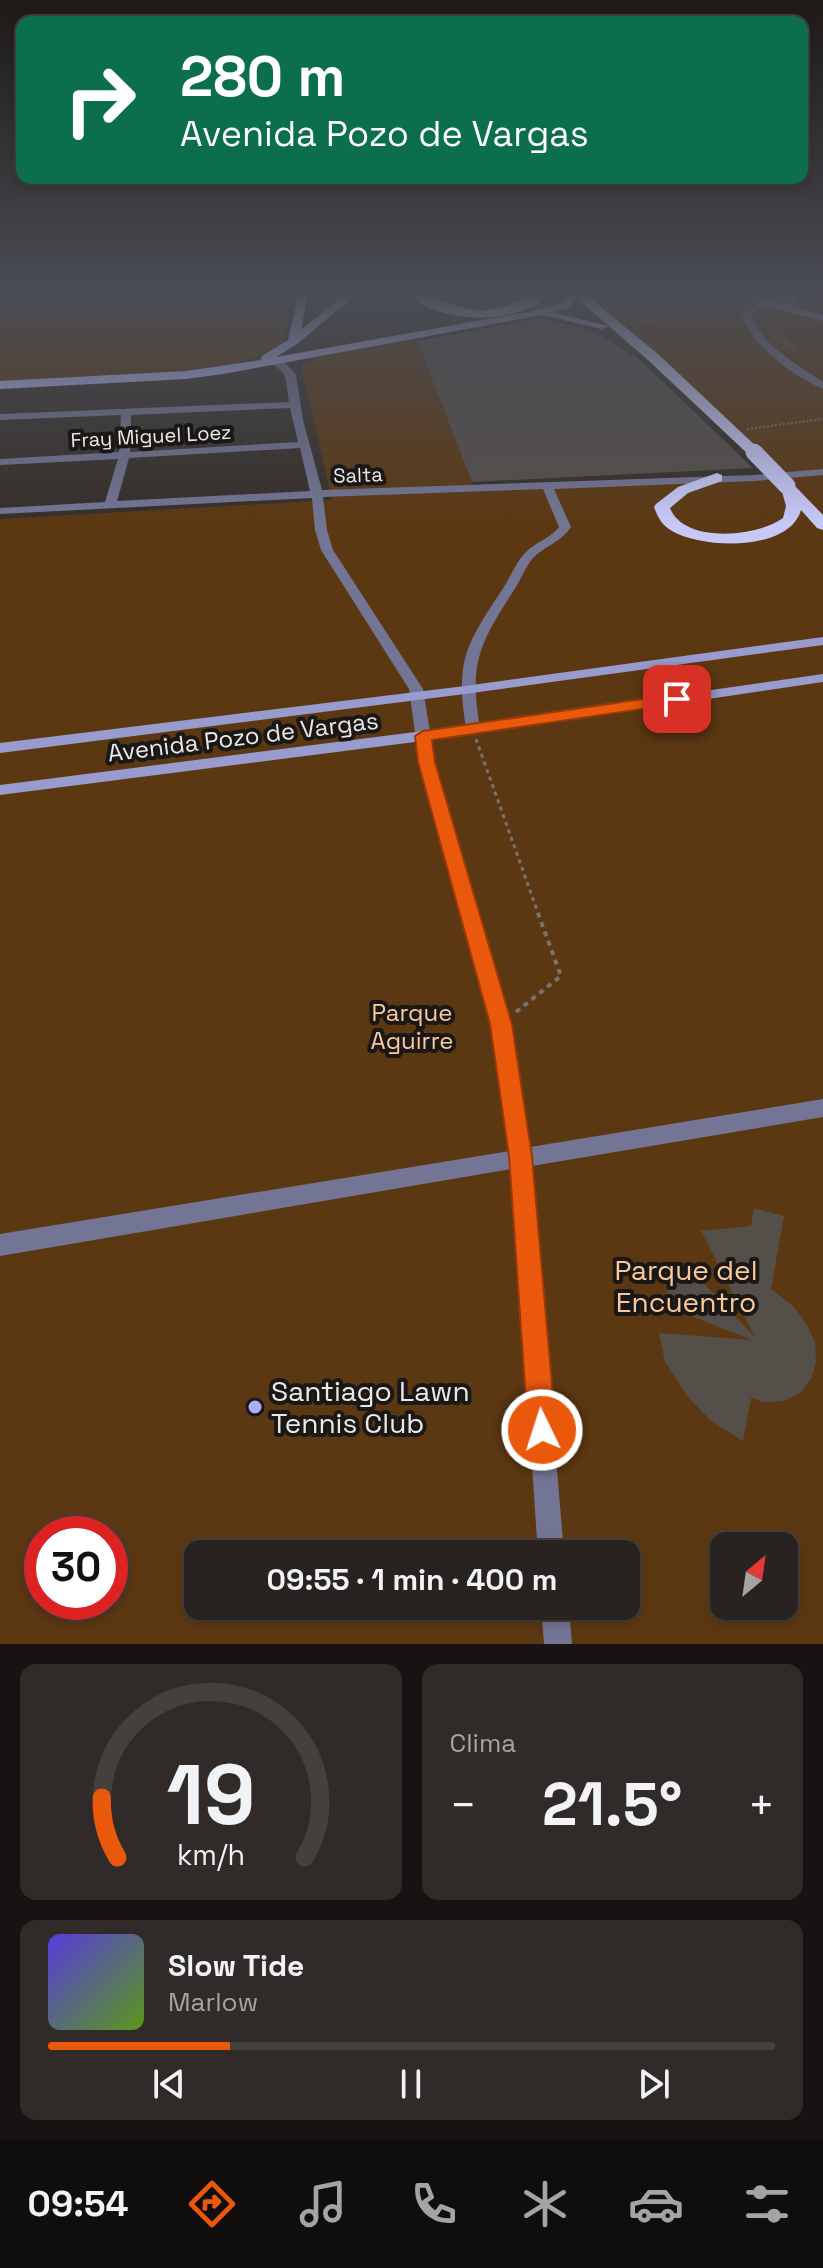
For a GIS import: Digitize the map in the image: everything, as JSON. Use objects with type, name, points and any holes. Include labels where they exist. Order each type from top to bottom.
[{"type":"highway","points":[[668,371],[754,452],[823,525]]},
{"type":"highway","points":[[717,478],[673,495],[662,507],[667,520],[686,532],[714,537],[741,538],[769,533],[790,520],[794,506],[789,488]]},
{"type":"main road","points":[[0,385],[186,375],[210,371]]},
{"type":"main road","name":"Avenida Pozo de Vargas","points":[[0,748],[465,690],[823,641]]},
{"type":"main road","name":"Avenida Pozo de Vargas","points":[[0,790],[423,736],[823,678]]},
{"type":"street","points":[[288,371],[291,374]]},
{"type":"street","points":[[293,371],[292,405],[317,494],[319,525],[327,550],[413,680],[427,762],[501,1024],[521,1156],[550,1540]]},
{"type":"street","points":[[802,371],[823,386]]},
{"type":"street","points":[[0,417],[292,405]]},
{"type":"street","points":[[110,506],[124,455],[126,412]]},
{"type":"street","name":"Fray Miguel Loez","points":[[0,462],[303,445]]},
{"type":"street","points":[[717,478],[823,465]]},
{"type":"street","points":[[717,478],[823,472]]},
{"type":"street","name":"Salta","points":[[0,511],[317,494],[717,478]]},
{"type":"street","points":[[473,728],[465,690],[473,650],[488,616],[510,588],[525,559],[561,535],[565,527],[547,485]]},
{"type":"street","points":[[0,1245],[823,1108]]},
{"type":"street","points":[[556,1620],[558,1644]]},
{"type":"path","points":[[732,431],[823,419]]},
{"type":"path","points":[[473,728],[561,976],[501,1024]]},
{"type":"green space","points":[[0,371],[195,371],[186,372],[0,382]]},
{"type":"green space","name":"Parque Aguirre","points":[[302,371],[428,371],[475,489],[791,478],[673,371],[823,371],[823,1644],[0,1644],[0,519],[332,500]]},
{"type":"building","points":[[429,371],[651,371],[753,468],[472,482]]},
{"type":"building","points":[[754,1208],[784,1216],[771,1289],[793,1306],[806,1323],[815,1342],[816,1362],[811,1379],[800,1393],[784,1401],[764,1402],[751,1398],[743,1441],[710,1420],[688,1397],[665,1362],[659,1333],[752,1340],[664,1305],[668,1291],[688,1267],[755,1337],[701,1231],[751,1226]]},
{"type":"place","name":"Santiago Lawn Tennis Club","points":[[255,1407]]},
{"type":"route","points":[[542,1430],[521,1156],[501,1024],[427,762],[423,736],[677,699]]},
{"type":"park label","name":"Parque del Encuentro","points":[[686,1286]]}]
